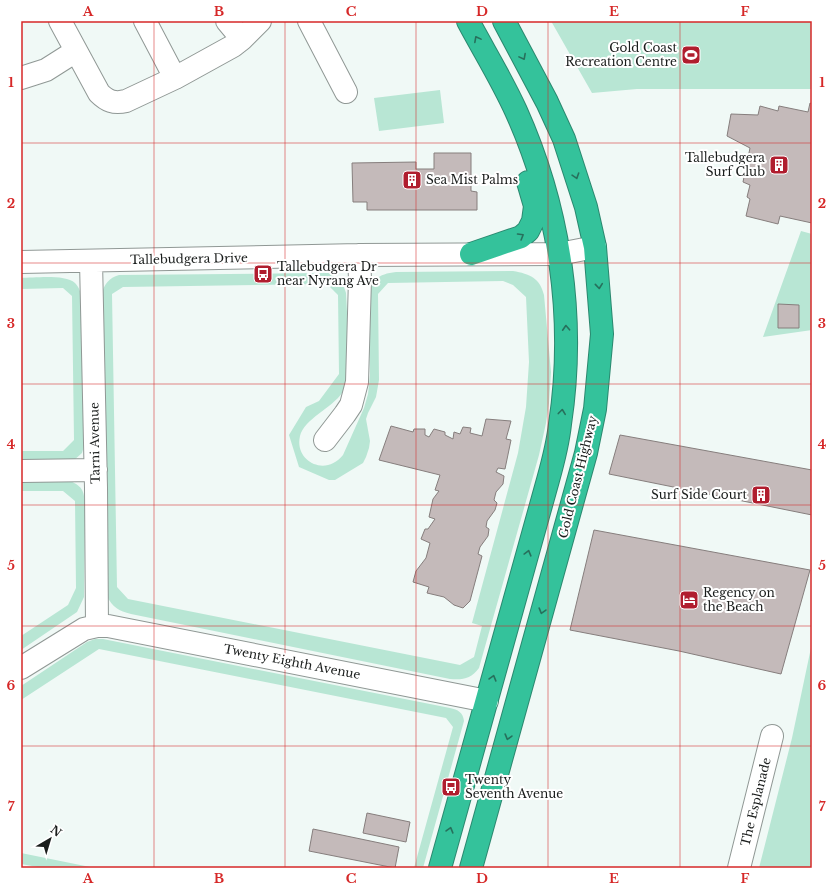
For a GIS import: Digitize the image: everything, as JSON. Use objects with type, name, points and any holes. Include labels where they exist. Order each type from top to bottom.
[{"type":"highway","points":[[440,868],[548,480],[560,424],[566,374],[567,339],[565,290],[555,230],[542,183],[516,110],[468,21]]},
{"type":"highway","name":"Gold Coast Highway","points":[[471,868],[586,453],[599,379],[602,334],[595,247],[586,207],[564,140],[547,102],[504,21]]},
{"type":"highway","points":[[471,254],[521,237],[528,231],[533,221],[535,206],[516,145],[516,110]]},
{"type":"street","points":[[60,21],[99,93],[107,100],[113,102],[126,102],[175,78],[233,46],[260,21]]},
{"type":"street","points":[[145,21],[175,78]]},
{"type":"street","points":[[227,21],[242,39]]},
{"type":"street","points":[[309,21],[346,92]]},
{"type":"street","points":[[21,78],[46,70],[76,51]]},
{"type":"street","name":"Tallebudgera Drive","points":[[21,262],[359,255],[559,254],[595,247]]},
{"type":"street","points":[[325,440],[351,405],[357,382],[360,295],[359,255]]},
{"type":"street","name":"Tarni Avenue","points":[[92,261],[97,626]]},
{"type":"street","points":[[21,471],[96,470]]},
{"type":"street","points":[[21,668],[84,629],[97,626]]},
{"type":"street","name":"Twenty Eighth Avenue","points":[[97,626],[120,628],[487,701]]},
{"type":"street","name":"The Esplanade","points":[[739,868],[772,736]]},
{"type":"green space","name":"Gold Coast Recreation Centre","points":[[551,21],[812,21],[812,89],[637,89],[592,93]]},
{"type":"green space","points":[[440,90],[444,123],[379,131],[374,98]]},
{"type":"green space","points":[[801,231],[812,234],[812,330],[763,337]]},
{"type":"green space","points":[[513,271],[529,275],[537,281],[540,284],[544,295],[551,372],[546,423],[539,455],[479,668],[476,672],[470,677],[450,679],[131,614],[119,610],[114,606],[107,596],[102,294],[104,287],[108,282],[112,278],[119,275],[328,273],[338,278],[346,293],[348,360],[345,385],[342,393],[332,404],[307,424],[300,436],[299,445],[306,459],[313,464],[320,466],[336,462],[343,455],[364,408],[368,394],[370,375],[369,293],[376,279],[384,274],[396,272]],"holes":[[[503,281],[513,285],[526,297],[529,362],[526,407],[518,453],[472,623],[482,626],[474,657],[460,665],[128,599],[117,587],[112,294],[123,287],[327,284],[338,295],[339,374],[319,401],[306,407],[289,435],[299,467],[329,480],[335,480],[363,463],[369,448],[370,441],[366,419],[376,397],[379,380],[378,294],[388,283]]]},
{"type":"green space","points":[[21,278],[64,278],[75,283],[81,294],[84,446],[82,453],[73,461],[21,464],[21,451],[63,451],[74,440],[72,296],[63,288],[21,289]]},
{"type":"green space","points":[[21,481],[70,481],[81,488],[85,506],[84,597],[77,612],[21,650],[21,636],[68,605],[76,588],[75,501],[63,491],[21,491]]},
{"type":"green space","points":[[95,639],[103,639],[450,708],[460,712],[463,715],[464,721],[423,868],[414,868],[453,727],[446,718],[99,649],[21,700],[21,686],[87,642]]},
{"type":"green space","points":[[812,643],[812,868],[759,868],[792,738]]},
{"type":"green space","points":[[21,853],[95,868],[43,868],[21,864]]},
{"type":"building","name":"Tallebudgera Surf Club","points":[[810,103],[812,104],[812,223],[780,216],[778,224],[746,216],[750,199],[747,197],[750,185],[743,182],[750,148],[727,136],[731,114],[758,115],[760,106],[778,111],[779,106],[808,112]]},
{"type":"building","name":"Sea Mist Palms","points":[[434,153],[471,153],[471,191],[477,192],[477,210],[367,210],[367,202],[353,202],[352,163],[416,162],[416,169],[434,169]]},
{"type":"building","points":[[778,304],[799,305],[799,328],[778,328]]},
{"type":"building","points":[[486,419],[511,421],[506,439],[511,440],[505,469],[498,468],[496,472],[504,476],[503,484],[496,492],[494,500],[497,503],[495,510],[487,521],[486,527],[489,529],[488,536],[480,547],[478,554],[482,556],[470,601],[463,608],[454,605],[444,597],[427,593],[429,587],[413,582],[416,571],[426,558],[430,543],[421,539],[425,529],[428,529],[435,519],[429,517],[433,499],[439,491],[435,490],[440,475],[379,460],[391,426],[413,432],[414,429],[425,429],[425,435],[429,437],[434,429],[445,432],[445,435],[453,439],[454,432],[460,434],[463,427],[471,428],[470,433],[482,436]]},
{"type":"building","name":"Surf Side Court","points":[[620,435],[812,470],[812,515],[609,474]]},
{"type":"building","name":"Regency on the Beach","points":[[594,530],[810,570],[781,674],[679,651],[570,630]]},
{"type":"building","points":[[367,813],[410,822],[406,842],[363,833]]},
{"type":"building","points":[[313,829],[399,847],[395,868],[309,851]]},
{"type":"place","name":"Gold Coast Recreation Centre","points":[[691,55]]},
{"type":"place","name":"Tallebudgera Surf Club","points":[[779,165]]},
{"type":"place","name":"Sea Mist Palms","points":[[412,180]]},
{"type":"place","name":"Tallebudgera Dr near Nyrang Ave","points":[[263,274]]},
{"type":"place","name":"Surf Side Court","points":[[761,495]]},
{"type":"place","name":"Regency on the Beach","points":[[689,600]]},
{"type":"place","name":"Twenty Seventh Avenue","points":[[451,787]]}]
